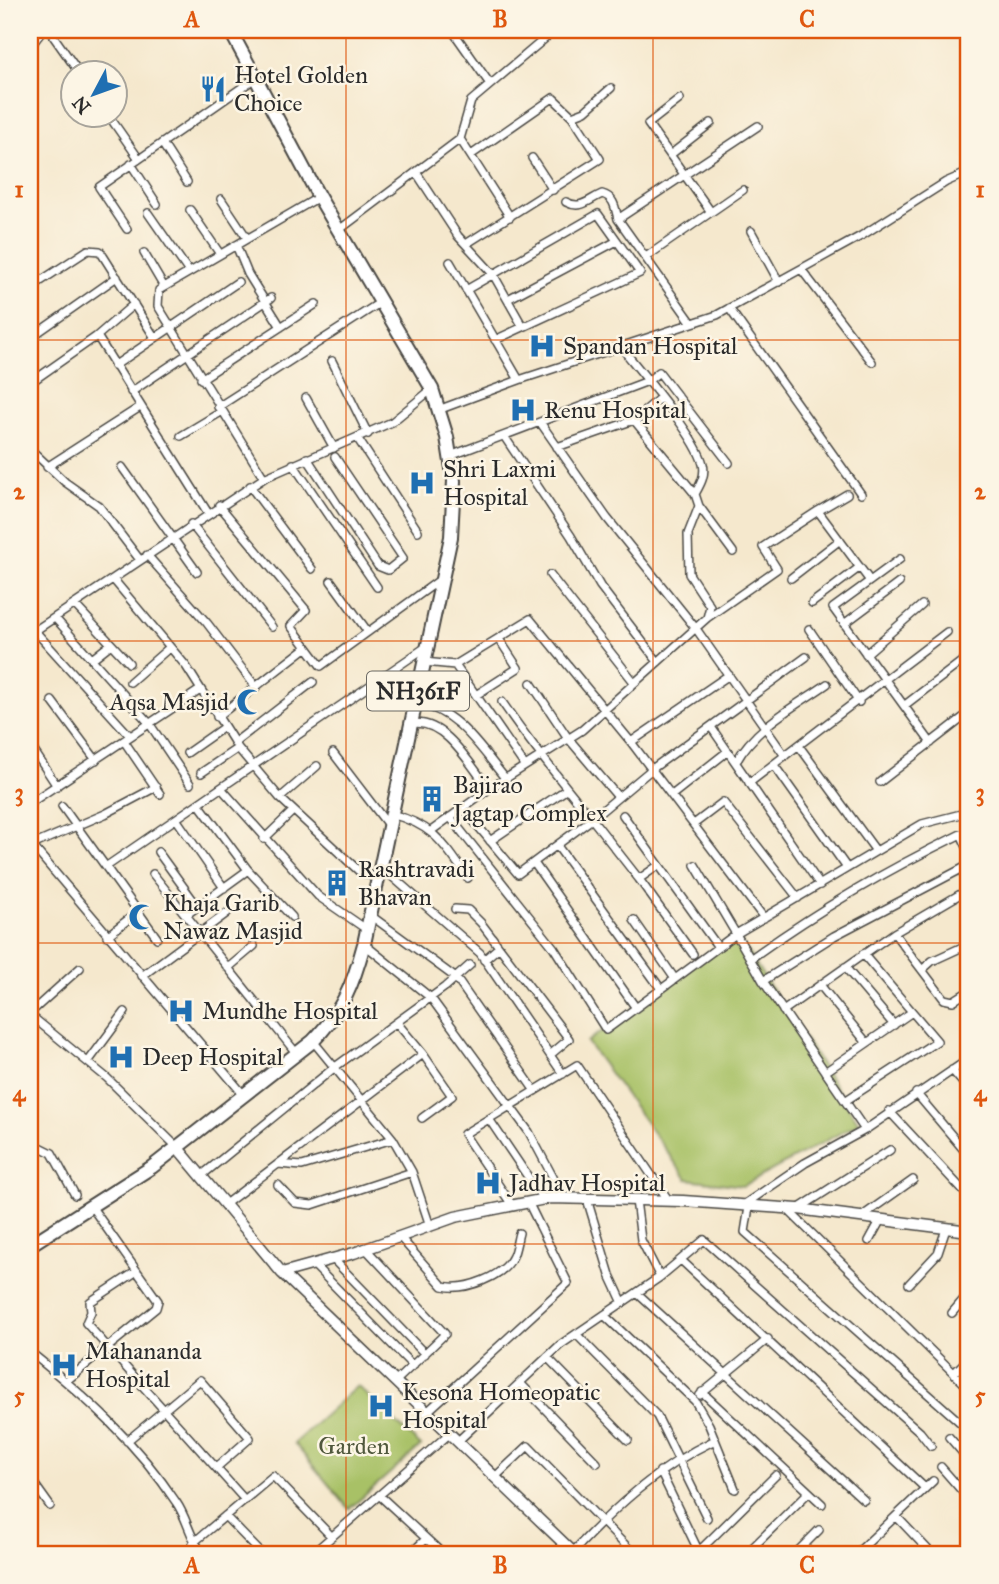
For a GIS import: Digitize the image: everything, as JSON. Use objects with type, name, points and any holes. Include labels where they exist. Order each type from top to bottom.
[{"type":"highway","name":"NH361F","points":[[30,1245],[177,1147],[313,1041],[336,1017],[349,993],[364,944],[451,537],[454,481],[432,389],[318,197],[230,30]]},
{"type":"street","points":[[30,47],[43,30]]},
{"type":"street","points":[[49,30],[70,60]]},
{"type":"street","points":[[452,30],[490,84]]},
{"type":"street","points":[[339,230],[460,139],[471,101],[550,32]]},
{"type":"street","points":[[127,229],[99,187],[257,77]]},
{"type":"street","points":[[572,116],[585,111],[611,88]]},
{"type":"street","points":[[466,244],[600,159],[572,116],[553,98],[531,110],[471,155]]},
{"type":"street","points":[[680,99],[648,124],[711,212]]},
{"type":"street","points":[[670,155],[711,123]]},
{"type":"street","points":[[618,219],[758,126]]},
{"type":"street","points":[[119,130],[139,159]]},
{"type":"street","points":[[460,139],[510,217]]},
{"type":"street","points":[[162,143],[187,182]]},
{"type":"street","points":[[532,158],[553,190]]},
{"type":"street","points":[[131,164],[157,204]]},
{"type":"street","points":[[416,172],[466,244],[493,274],[523,327]]},
{"type":"street","points":[[438,410],[729,308],[862,236],[946,182],[969,172]]},
{"type":"street","points":[[646,257],[743,190]]},
{"type":"street","points":[[566,202],[573,206],[583,205],[602,194],[614,203],[618,219],[692,323]]},
{"type":"street","points":[[264,478],[219,410],[158,306],[159,290],[318,197]]},
{"type":"street","points":[[221,199],[247,238]]},
{"type":"street","points":[[190,210],[220,254]]},
{"type":"street","points":[[148,213],[189,272]]},
{"type":"street","points":[[466,290],[598,214],[640,273],[495,340]]},
{"type":"street","points":[[751,231],[779,282]]},
{"type":"street","points":[[508,299],[617,241]]},
{"type":"street","points":[[236,245],[248,274],[269,300],[281,327]]},
{"type":"street","points":[[30,288],[91,248],[100,251],[155,338]]},
{"type":"street","points":[[144,253],[164,287]]},
{"type":"street","points":[[450,262],[519,380]]},
{"type":"street","points":[[801,270],[872,362]]},
{"type":"street","points":[[30,338],[117,277]]},
{"type":"street","points":[[114,366],[238,282]]},
{"type":"street","points":[[131,392],[269,300]]},
{"type":"street","points":[[181,436],[381,302]]},
{"type":"street","points":[[30,383],[97,336],[134,304]]},
{"type":"street","points":[[201,379],[316,304]]},
{"type":"street","points":[[729,308],[861,494]]},
{"type":"street","points":[[97,336],[208,513]]},
{"type":"street","points":[[621,347],[660,398],[703,464],[703,480],[695,494]]},
{"type":"street","points":[[331,361],[368,433]]},
{"type":"street","points":[[450,456],[648,381],[659,372],[729,463]]},
{"type":"street","points":[[243,1094],[30,845],[158,791],[127,738],[32,632],[250,486],[307,458],[334,452],[392,422],[432,389]]},
{"type":"street","points":[[306,398],[334,452],[403,558],[388,570],[379,566],[307,458]]},
{"type":"street","points":[[557,447],[634,420],[660,398]]},
{"type":"street","points":[[47,467],[140,407]]},
{"type":"street","points":[[634,420],[695,494],[699,506],[733,552]]},
{"type":"street","points":[[540,422],[607,517],[697,630],[785,756]]},
{"type":"street","points":[[505,436],[600,586],[659,662]]},
{"type":"street","points":[[358,439],[418,531]]},
{"type":"street","points":[[30,449],[47,467],[99,506],[206,623],[256,687]]},
{"type":"street","points":[[293,464],[377,587]]},
{"type":"street","points":[[122,467],[197,572]]},
{"type":"street","points":[[250,486],[312,569]]},
{"type":"street","points":[[432,831],[462,807],[568,738],[697,630],[707,618],[777,569],[763,547],[847,494]]},
{"type":"street","points":[[219,505],[306,610],[291,626],[321,666],[442,579]]},
{"type":"street","points":[[699,506],[688,534],[689,574],[710,606],[707,618]]},
{"type":"street","points":[[818,511],[870,581]]},
{"type":"street","points":[[191,524],[272,627]]},
{"type":"street","points":[[791,578],[840,540]]},
{"type":"street","points":[[900,559],[833,608],[931,743]]},
{"type":"street","points":[[812,603],[860,566]]},
{"type":"street","points":[[550,575],[634,682]]},
{"type":"street","points":[[113,579],[170,647],[236,745],[280,798],[360,872],[379,872],[484,960],[562,1074]]},
{"type":"street","points":[[331,581],[368,632]]},
{"type":"street","points":[[844,624],[899,583]]},
{"type":"street","points":[[75,605],[129,663]]},
{"type":"street","points":[[866,654],[922,606]]},
{"type":"street","points":[[55,618],[149,723],[190,784]]},
{"type":"street","points":[[424,662],[455,665],[530,619],[602,710],[631,742],[764,918]]},
{"type":"street","points":[[809,629],[859,702]]},
{"type":"street","points":[[749,783],[886,682],[947,632]]},
{"type":"street","points":[[476,695],[517,668],[499,639]]},
{"type":"street","points":[[92,659],[111,644]]},
{"type":"street","points":[[107,866],[427,646]]},
{"type":"street","points":[[130,682],[170,647]]},
{"type":"street","points":[[217,717],[306,647]]},
{"type":"street","points":[[905,705],[969,656]]},
{"type":"street","points":[[462,807],[518,874],[558,847],[652,769],[806,657]]},
{"type":"street","points":[[455,665],[525,766]]},
{"type":"street","points":[[631,742],[729,675]]},
{"type":"street","points":[[201,773],[313,682]]},
{"type":"street","points":[[531,683],[568,738],[618,797]]},
{"type":"street","points":[[736,762],[745,746],[765,727],[827,684]]},
{"type":"street","points":[[30,803],[200,690]]},
{"type":"street","points":[[52,701],[96,760]]},
{"type":"street","points":[[502,702],[540,757],[639,879],[693,954]]},
{"type":"street","points":[[415,703],[434,705],[457,721],[506,778]]},
{"type":"street","points":[[880,782],[969,713]]},
{"type":"street","points":[[411,724],[423,721],[432,724],[452,743],[489,789]]},
{"type":"street","points":[[711,726],[820,885]]},
{"type":"street","points":[[187,753],[224,727]]},
{"type":"street","points":[[30,746],[57,786]]},
{"type":"street","points":[[799,746],[876,851]]},
{"type":"street","points":[[672,795],[728,751]]},
{"type":"street","points":[[333,753],[390,819],[413,819],[432,831],[468,878]]},
{"type":"street","points":[[774,765],[848,868]]},
{"type":"street","points":[[280,798],[317,766]]},
{"type":"street","points":[[221,788],[318,897],[366,929]]},
{"type":"street","points":[[490,841],[567,789]]},
{"type":"street","points":[[694,824],[723,802],[798,898]]},
{"type":"street","points":[[199,804],[248,870],[292,917]]},
{"type":"street","points":[[62,806],[157,938]]},
{"type":"street","points":[[264,839],[293,811]]},
{"type":"street","points":[[450,817],[554,948],[606,1030],[736,934],[922,824],[969,812]]},
{"type":"street","points":[[623,815],[718,947]]},
{"type":"street","points":[[177,820],[225,888]]},
{"type":"street","points":[[750,959],[822,907],[881,873],[961,834],[969,851]]},
{"type":"street","points":[[558,847],[662,989]]},
{"type":"street","points":[[158,852],[198,907]]},
{"type":"street","points":[[534,863],[636,1008]]},
{"type":"street","points":[[639,879],[659,865]]},
{"type":"street","points":[[695,865],[783,1011],[865,1130]]},
{"type":"street","points":[[764,981],[834,936],[969,865]]},
{"type":"street","points":[[186,915],[248,870]]},
{"type":"street","points":[[153,874],[297,1054]]},
{"type":"street","points":[[783,1011],[894,933],[965,891],[969,903]]},
{"type":"street","points":[[456,909],[468,910],[569,1039],[550,1055]]},
{"type":"street","points":[[107,936],[139,911]]},
{"type":"street","points":[[142,976],[227,913]]},
{"type":"street","points":[[370,914],[456,978],[535,1091]]},
{"type":"street","points":[[634,920],[675,979]]},
{"type":"street","points":[[894,933],[944,999],[953,1001],[969,991]]},
{"type":"street","points":[[364,944],[431,998],[511,1106],[558,1182],[564,1198]]},
{"type":"street","points":[[922,970],[932,961],[969,944]]},
{"type":"street","points":[[228,968],[254,946]]},
{"type":"street","points":[[484,960],[499,947]]},
{"type":"street","points":[[845,1101],[937,1041],[863,954]]},
{"type":"street","points":[[201,1175],[470,965]]},
{"type":"street","points":[[845,967],[894,1024]]},
{"type":"street","points":[[80,968],[30,1014],[88,1062],[177,1147],[282,1273],[569,1552],[660,1471],[679,1457],[715,1440]]},
{"type":"street","points":[[820,985],[867,1043]]},
{"type":"street","points":[[88,1062],[125,1012]]},
{"type":"street","points":[[825,1072],[912,1013]]},
{"type":"street","points":[[397,1023],[423,1054],[452,1096],[422,1118]]},
{"type":"street","points":[[313,1041],[393,1139],[412,1172],[429,1226]]},
{"type":"street","points":[[224,1205],[423,1054]]},
{"type":"street","points":[[745,1207],[805,1163],[865,1130],[889,1111],[969,1059]]},
{"type":"street","points":[[512,1205],[464,1134],[577,1065],[669,1201]]},
{"type":"street","points":[[952,1070],[969,1090]]},
{"type":"street","points":[[916,1093],[969,1156]]},
{"type":"street","points":[[889,1111],[969,1197]]},
{"type":"street","points":[[489,1119],[543,1199]]},
{"type":"street","points":[[277,1164],[302,1166],[393,1139]]},
{"type":"street","points":[[30,1142],[52,1153],[75,1195]]},
{"type":"street","points":[[798,1209],[890,1150]]},
{"type":"street","points":[[278,1185],[295,1203],[312,1205],[412,1172]]},
{"type":"street","points":[[861,1217],[913,1180]]},
{"type":"street","points":[[282,1273],[429,1226],[543,1199],[669,1201],[786,1208],[969,1231]]},
{"type":"street","points":[[587,1199],[610,1275],[623,1303]]},
{"type":"street","points":[[636,1200],[641,1240],[660,1277]]},
{"type":"street","points":[[427,1412],[568,1283],[528,1202]]},
{"type":"street","points":[[66,1381],[156,1308],[158,1301],[91,1206]]},
{"type":"street","points":[[745,1207],[745,1232],[962,1423],[969,1422]]},
{"type":"street","points":[[786,1208],[969,1388]]},
{"type":"street","points":[[869,1241],[880,1221]]},
{"type":"street","points":[[909,1284],[938,1253],[946,1229]]},
{"type":"street","points":[[399,1236],[443,1286],[453,1289],[498,1272],[513,1258],[519,1233]]},
{"type":"street","points":[[457,1442],[547,1357],[660,1277],[704,1240],[920,1432],[931,1446]]},
{"type":"street","points":[[365,1248],[445,1334],[396,1381]]},
{"type":"street","points":[[332,1259],[425,1354]]},
{"type":"street","points":[[681,1260],[925,1488]]},
{"type":"street","points":[[313,1264],[412,1366]]},
{"type":"street","points":[[136,1271],[90,1302],[91,1312],[86,1323],[166,1408],[244,1500]]},
{"type":"street","points":[[637,1293],[727,1372],[864,1500]]},
{"type":"street","points":[[952,1312],[969,1293]]},
{"type":"street","points":[[604,1315],[695,1401],[735,1489]]},
{"type":"street","points":[[576,1334],[651,1408],[679,1457],[707,1518]]},
{"type":"street","points":[[695,1401],[702,1392],[768,1339]]},
{"type":"street","points":[[30,1352],[66,1381],[127,1441],[175,1500],[184,1514],[193,1543],[202,1554]]},
{"type":"street","points":[[547,1357],[628,1440]]},
{"type":"street","points":[[954,1373],[969,1358]]},
{"type":"street","points":[[127,1441],[200,1380],[250,1438],[217,1467]]},
{"type":"street","points":[[520,1383],[597,1463]]},
{"type":"street","points":[[702,1392],[822,1504]]},
{"type":"street","points":[[313,1554],[449,1434]]},
{"type":"street","points":[[948,1437],[969,1460]]},
{"type":"street","points":[[494,1478],[528,1446],[632,1552],[638,1553]]},
{"type":"street","points":[[941,1467],[969,1499]]},
{"type":"street","points":[[660,1471],[697,1553],[776,1475]]},
{"type":"street","points":[[193,1543],[272,1476],[332,1537]]},
{"type":"street","points":[[30,1478],[50,1506]]},
{"type":"street","points":[[856,1554],[933,1481]]},
{"type":"street","points":[[746,1554],[809,1492]]},
{"type":"street","points":[[379,1496],[443,1554]]},
{"type":"street","points":[[225,1516],[262,1554]]},
{"type":"street","points":[[896,1516],[932,1554]]},
{"type":"street","points":[[795,1554],[820,1530]]},
{"type":"street","points":[[410,1554],[426,1539]]},
{"type":"green space","points":[[736,934],[859,1123],[743,1186],[687,1179],[587,1042]]},
{"type":"green space","name":"Garden","points":[[357,1386],[421,1446],[349,1509],[294,1443]]},
{"type":"place","name":"Hotel Golden Choice","points":[[213,89]]},
{"type":"place","name":"Spandan Hospital","points":[[542,346]]},
{"type":"place","name":"Renu Hospital","points":[[523,410]]},
{"type":"place","name":"Shri Laxmi Hospital","points":[[422,483]]},
{"type":"place","name":"Aqsa Masjid","points":[[250,702]]},
{"type":"place","name":"Bajirao Jagtap Complex","points":[[432,799]]},
{"type":"place","name":"Rashtravadi Bhavan","points":[[337,883]]},
{"type":"place","name":"Khaja Garib Nawaz Masjid","points":[[142,917]]},
{"type":"place","name":"Mundhe Hospital","points":[[181,1011]]},
{"type":"place","name":"Deep Hospital","points":[[121,1057]]},
{"type":"place","name":"Jadhav Hospital","points":[[488,1183]]},
{"type":"place","name":"Mahananda Hospital","points":[[64,1365]]},
{"type":"place","name":"Kesona Homeopatic Hospital","points":[[381,1406]]}]
